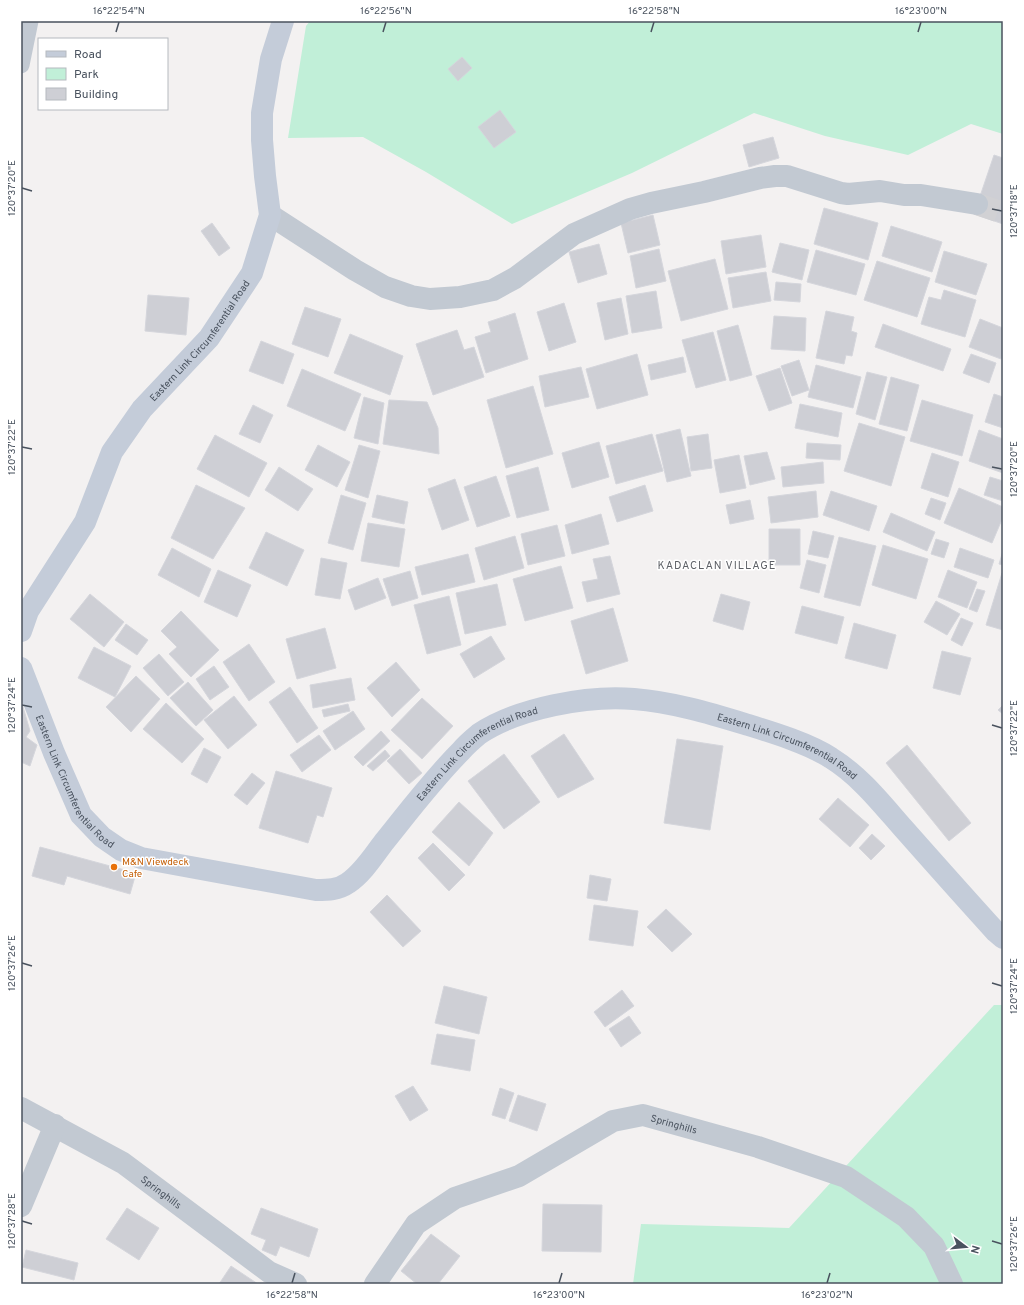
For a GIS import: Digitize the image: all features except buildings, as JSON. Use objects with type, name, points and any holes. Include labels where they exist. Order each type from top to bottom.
[{"type":"main road","name":"Eastern Link Circumferential Road","points":[[21,631],[28,611],[85,522],[112,452],[142,409],[209,338],[252,273],[270,215],[262,140],[262,113],[270,59],[283,21]]},
{"type":"main road","name":"Eastern Link Circumferential Road","points":[[21,668],[54,753],[81,814],[102,837],[121,850],[140,858],[316,890],[333,890],[349,883],[362,870],[416,802],[460,752],[478,735],[504,720],[539,709],[571,702],[604,699],[632,699],[704,712],[726,718],[806,745],[830,757],[858,778],[1003,938]]},
{"type":"street","points":[[270,215],[355,270],[385,287],[411,296],[430,299],[460,297],[493,290],[515,278],[574,234],[630,209],[760,178],[787,176],[848,194],[880,191],[904,195],[921,195],[977,204]]},
{"type":"street","name":"Springhills","points":[[21,1108],[123,1163],[269,1272],[296,1284]]},
{"type":"street","name":"Springhills","points":[[375,1284],[416,1224],[455,1198],[519,1176],[613,1121],[643,1115],[758,1147],[846,1177],[906,1217],[934,1246],[952,1284]]},
{"type":"street","points":[[21,1206],[55,1125]]},
{"type":"lane","points":[[21,65],[30,21]]},
{"type":"green space","points":[[310,21],[1003,21],[1003,134],[971,124],[908,155],[825,136],[754,113],[632,173],[512,224],[426,172],[363,137],[288,138],[306,26]]},
{"type":"green space","points":[[994,1005],[1003,1005],[1003,1284],[633,1284],[641,1224],[789,1228]]},
{"type":"tunnel","points":[[977,204],[1003,213]]},
{"type":"place","name":"M&N Viewdeck Cafe","points":[[114,867]]},
{"type":"district","name":"KADACLAN VILLAGE","points":[[717,565]]}]
